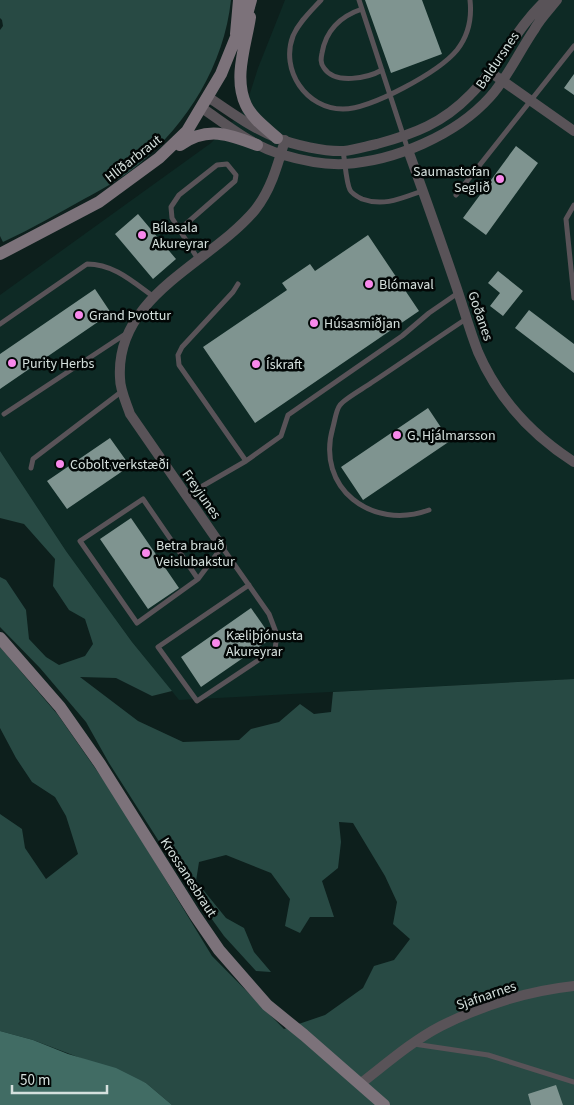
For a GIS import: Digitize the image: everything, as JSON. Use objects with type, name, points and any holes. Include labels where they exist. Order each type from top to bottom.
[{"type":"street","name":"Hlíðarbraut","points":[[236,37],[239,0]]},
{"type":"street","name":"Hlíðarbraut","points":[[0,254],[99,202],[159,158],[187,132],[221,74],[246,18],[251,0]]},
{"type":"street","points":[[251,0],[240,81],[242,95],[253,115],[281,139]]},
{"type":"street","name":"Baldursnes","points":[[205,103],[281,139],[312,147],[343,151],[404,137],[428,127],[453,111],[471,95],[490,72],[530,15],[546,0]]},
{"type":"street","name":"Baldursnes","points":[[205,103],[257,144],[280,154],[323,164],[346,164],[386,157],[408,150],[444,134],[469,117],[503,81],[535,28],[557,0]]},
{"type":"street","points":[[490,72],[574,131]]},
{"type":"street","points":[[159,158],[187,140],[209,133],[233,135],[257,144]]},
{"type":"street","name":"Freyjunes","points":[[222,547],[130,414],[122,391],[120,377],[122,350],[128,333],[138,316],[154,297],[231,233],[255,210],[268,190],[280,154],[281,139]]},
{"type":"street","name":"Goðanes","points":[[408,150],[459,293],[466,318],[488,372],[512,408],[541,438],[574,462]]},
{"type":"street","name":"Krossanesbraut","points":[[0,638],[60,707],[100,764],[219,950],[267,1005],[384,1105]]},
{"type":"street","name":"Sjafnarnes","points":[[360,1084],[413,1044],[441,1026],[490,1005],[547,989],[574,986]]},
{"type":"lane","points":[[321,0],[297,28],[290,47],[291,68],[300,87],[314,100],[332,108],[342,109],[361,106],[390,95],[424,76],[456,51],[467,33],[470,22],[470,0]]},
{"type":"lane","points":[[359,0],[408,150]]},
{"type":"lane","points":[[362,9],[344,17],[330,31],[322,49],[321,63],[330,73],[348,78],[366,77],[382,70]]},
{"type":"lane","points":[[456,195],[574,46]]},
{"type":"lane","points":[[343,151],[349,189],[361,198],[380,203],[422,191]]},
{"type":"lane","points":[[179,230],[235,181],[236,175],[227,164],[218,165],[179,195],[171,207],[172,218],[179,230],[198,259]]},
{"type":"lane","points":[[574,205],[566,219],[574,298]]},
{"type":"lane","points":[[0,324],[87,264],[100,264],[119,273],[154,297]]},
{"type":"lane","points":[[238,284],[233,292],[182,347],[178,361],[246,461]]},
{"type":"lane","points":[[187,495],[246,461],[281,436],[288,415],[402,336],[429,313],[459,293]]},
{"type":"lane","points":[[429,510],[408,516],[387,516],[358,503],[343,489],[334,471],[330,452],[331,432],[339,405],[466,318]]},
{"type":"lane","points":[[4,414],[128,333]]},
{"type":"lane","points":[[31,468],[33,459],[122,391]]},
{"type":"lane","points":[[198,579],[143,499],[80,541],[137,623],[198,579],[222,547],[249,585],[269,614],[277,635],[275,649],[197,702],[158,647],[249,585]]},
{"type":"lane","points":[[413,1044],[488,1055],[574,1082]]},
{"type":"shaded area","points":[[0,0],[231,0],[221,47],[212,70],[201,91],[173,131],[138,165],[112,183],[3,242],[0,236],[0,30],[3,26],[0,18]]},
{"type":"shaded area","points":[[285,0],[574,0],[574,679],[179,700],[132,642],[66,551],[0,451],[0,295],[211,143],[245,109],[258,68]]},
{"type":"shaded area","points":[[0,451],[66,551],[132,642],[172,691],[152,696],[116,678],[80,677],[138,721],[183,742],[239,740],[251,729],[279,722],[300,704],[314,714],[331,712],[333,692],[574,679],[574,1105],[172,1105],[146,1083],[33,1040],[0,1031],[0,814],[22,829],[25,848],[46,879],[78,854],[66,816],[55,797],[32,782],[16,758],[0,728],[0,647],[58,715],[116,798],[212,956],[284,1029],[325,1015],[363,988],[374,966],[394,960],[410,939],[393,924],[397,902],[385,876],[353,823],[339,822],[341,842],[338,868],[322,881],[334,917],[310,917],[300,933],[285,926],[290,899],[271,873],[226,855],[199,862],[196,881],[226,918],[244,928],[254,952],[271,972],[256,971],[224,936],[181,876],[109,763],[86,722],[40,668],[0,627],[0,577],[6,580],[26,610],[29,639],[46,657],[59,665],[85,656],[93,644],[85,619],[69,610],[53,586],[55,559],[24,524],[0,518]]},
{"type":"shaded area","points":[[0,1031],[116,1068],[146,1083],[172,1105],[0,1105]]},
{"type":"building","points":[[365,0],[422,0],[442,54],[391,73]]},
{"type":"building","points":[[574,74],[574,95],[564,88]]},
{"type":"building","points":[[516,146],[538,163],[486,235],[463,218]]},
{"type":"building","points":[[138,214],[176,259],[153,279],[115,234]]},
{"type":"building","points":[[368,235],[419,311],[255,423],[203,347],[287,290],[282,283],[310,264],[315,271]]},
{"type":"building","points":[[498,271],[523,291],[503,316],[490,306],[500,293],[488,283]]},
{"type":"building","points":[[95,289],[111,313],[0,389],[0,354]]},
{"type":"building","points":[[529,310],[574,344],[574,373],[515,328]]},
{"type":"building","points":[[428,408],[450,441],[363,500],[341,467]]},
{"type":"building","points":[[110,438],[130,466],[67,509],[47,481]]},
{"type":"building","points":[[131,518],[179,588],[148,609],[100,539]]},
{"type":"building","points":[[251,608],[272,638],[201,687],[181,657]]},
{"type":"building","points":[[556,1085],[563,1105],[531,1105],[528,1094]]},
{"type":"place","name":"Saumastofan Seglið","points":[[500,179]]},
{"type":"place","name":"Bílasala Akureyrar","points":[[142,235]]},
{"type":"place","name":"Blómaval","points":[[369,284]]},
{"type":"place","name":"Grand Þvottur","points":[[79,315]]},
{"type":"place","name":"Húsasmiðjan","points":[[314,323]]},
{"type":"place","name":"Purity Herbs","points":[[12,363]]},
{"type":"place","name":"Ískraft","points":[[256,364]]},
{"type":"place","name":"G. Hjálmarsson","points":[[397,435]]},
{"type":"place","name":"Cobolt verkstæði","points":[[60,464]]},
{"type":"place","name":"Betra brauð Veislubakstur","points":[[146,553]]},
{"type":"place","name":"Kæliþjónusta Akureyrar","points":[[216,643]]}]
